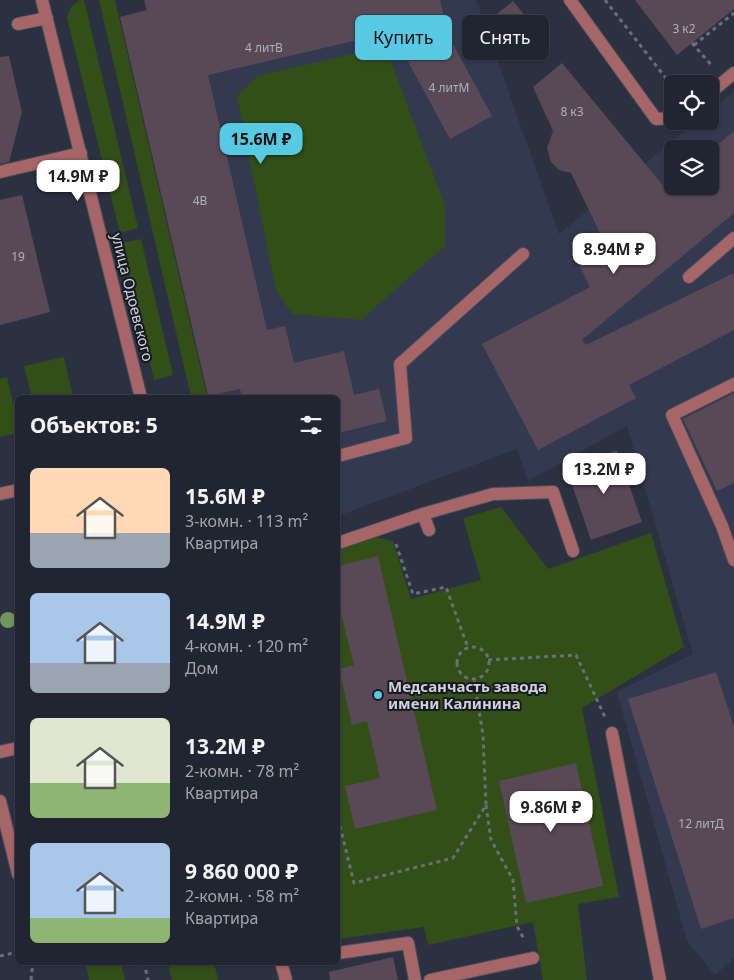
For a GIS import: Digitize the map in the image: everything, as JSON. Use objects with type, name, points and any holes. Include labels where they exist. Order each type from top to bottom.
[{"type":"street","name":"улица Одоевского","points":[[42,0],[140,395]]},
{"type":"street","points":[[570,0],[656,119],[664,118]]},
{"type":"street","points":[[18,24],[47,18]]},
{"type":"street","points":[[719,86],[734,73]]},
{"type":"street","points":[[0,172],[80,153]]},
{"type":"street","points":[[689,277],[734,238]]},
{"type":"street","points":[[340,455],[406,438],[400,364],[523,254]]},
{"type":"street","points":[[734,384],[672,415],[728,523],[734,560]]},
{"type":"street","points":[[0,494],[15,491]]},
{"type":"street","points":[[340,542],[423,514],[493,494],[553,492],[573,551]]},
{"type":"street","points":[[423,514],[429,530]]},
{"type":"street","points":[[612,733],[660,980]]},
{"type":"street","points":[[0,801],[4,834],[15,865]]},
{"type":"street","points":[[340,953],[408,943],[415,980]]},
{"type":"street","points":[[430,980],[533,958]]},
{"type":"street","points":[[284,965],[286,980]]},
{"type":"path","points":[[605,0],[664,76]]},
{"type":"path","points":[[716,70],[693,44],[734,13]]},
{"type":"path","points":[[395,540],[413,594],[446,587],[468,648]]},
{"type":"path","points":[[468,648],[478,648],[483,650],[488,660],[487,670],[474,679],[464,676],[458,668],[457,658],[468,648]]},
{"type":"path","points":[[488,660],[576,655],[612,733]]},
{"type":"path","points":[[474,679],[483,735],[486,805],[491,840],[512,880],[518,926],[533,958]]},
{"type":"path","points":[[340,826],[354,883],[454,858],[486,805]]},
{"type":"path","points":[[0,956],[15,953]]},
{"type":"path","points":[[31,980],[33,965]]},
{"type":"path","points":[[145,965],[148,980]]},
{"type":"shaded area","points":[[144,0],[476,0],[481,15],[462,15],[462,60],[497,60],[559,234],[664,148],[664,195],[719,195],[719,140],[674,140],[686,130],[719,130],[719,104],[734,91],[734,958],[715,975],[687,941],[617,692],[693,654],[627,426],[528,481],[517,449],[340,515],[340,395],[209,395],[120,17],[146,10]]},
{"type":"green space","points":[[80,0],[84,0],[138,228],[120,233],[67,18],[71,7]]},
{"type":"green space","points":[[99,0],[115,0],[207,395],[191,395]]},
{"type":"green space","points":[[355,53],[355,60],[390,60],[445,205],[445,246],[361,320],[292,314],[276,291],[237,96],[257,76]]},
{"type":"green space","points":[[141,239],[173,375],[154,380],[122,243]]},
{"type":"green space","points":[[64,357],[73,395],[31,395],[24,366]]},
{"type":"green space","points":[[7,377],[15,411],[15,433],[0,437],[0,379]]},
{"type":"green space","points":[[501,507],[548,569],[651,533],[684,647],[582,708],[619,897],[578,904],[587,980],[543,980],[533,922],[428,945],[424,927],[340,939],[340,547],[374,537],[393,541],[411,599],[481,580],[463,518]]},
{"type":"green space","points":[[86,965],[121,965],[125,980],[89,980]]},
{"type":"green space","points":[[168,965],[214,965],[218,980],[172,980]]},
{"type":"building","points":[[144,0],[440,0],[443,15],[355,15],[355,41],[208,75],[267,330],[285,326],[294,363],[344,351],[354,395],[379,389],[387,421],[340,433],[340,398],[342,398],[340,398],[340,395],[241,395],[240,389],[208,395],[120,17],[147,10]]},
{"type":"building","points":[[635,0],[734,0],[734,9],[677,55]]},
{"type":"building","points":[[513,1],[525,15],[496,15]]},
{"type":"building","points":[[452,42],[492,116],[450,139],[407,60],[452,60]]},
{"type":"building","points":[[9,56],[22,112],[9,162],[0,164],[0,57]]},
{"type":"building","points":[[562,63],[664,187],[664,195],[719,195],[719,144],[734,131],[734,213],[582,340],[586,345],[734,273],[734,330],[629,385],[636,398],[538,450],[482,344],[590,287],[577,261],[603,239],[571,173],[559,170],[551,162],[547,148],[553,131],[533,87]]},
{"type":"building","points":[[22,195],[50,312],[0,325],[0,200]]},
{"type":"building","points":[[734,393],[734,483],[717,491],[683,419]]},
{"type":"building","points":[[617,450],[642,522],[591,540],[566,467]]},
{"type":"building","name":"Медсанчасть завода имени Калинина","points":[[378,556],[437,810],[355,829],[345,786],[380,778],[367,721],[352,725],[340,673],[340,669],[354,665],[340,609],[340,566]]},
{"type":"building","points":[[716,672],[734,727],[734,918],[701,929],[628,699]]},
{"type":"building","points":[[576,763],[603,886],[526,903],[499,781]]},
{"type":"building","points":[[393,957],[398,980],[330,980],[329,972]]},
{"type":"place","name":"Медсанчасть завода имени Калинина","points":[[378,695]]}]
